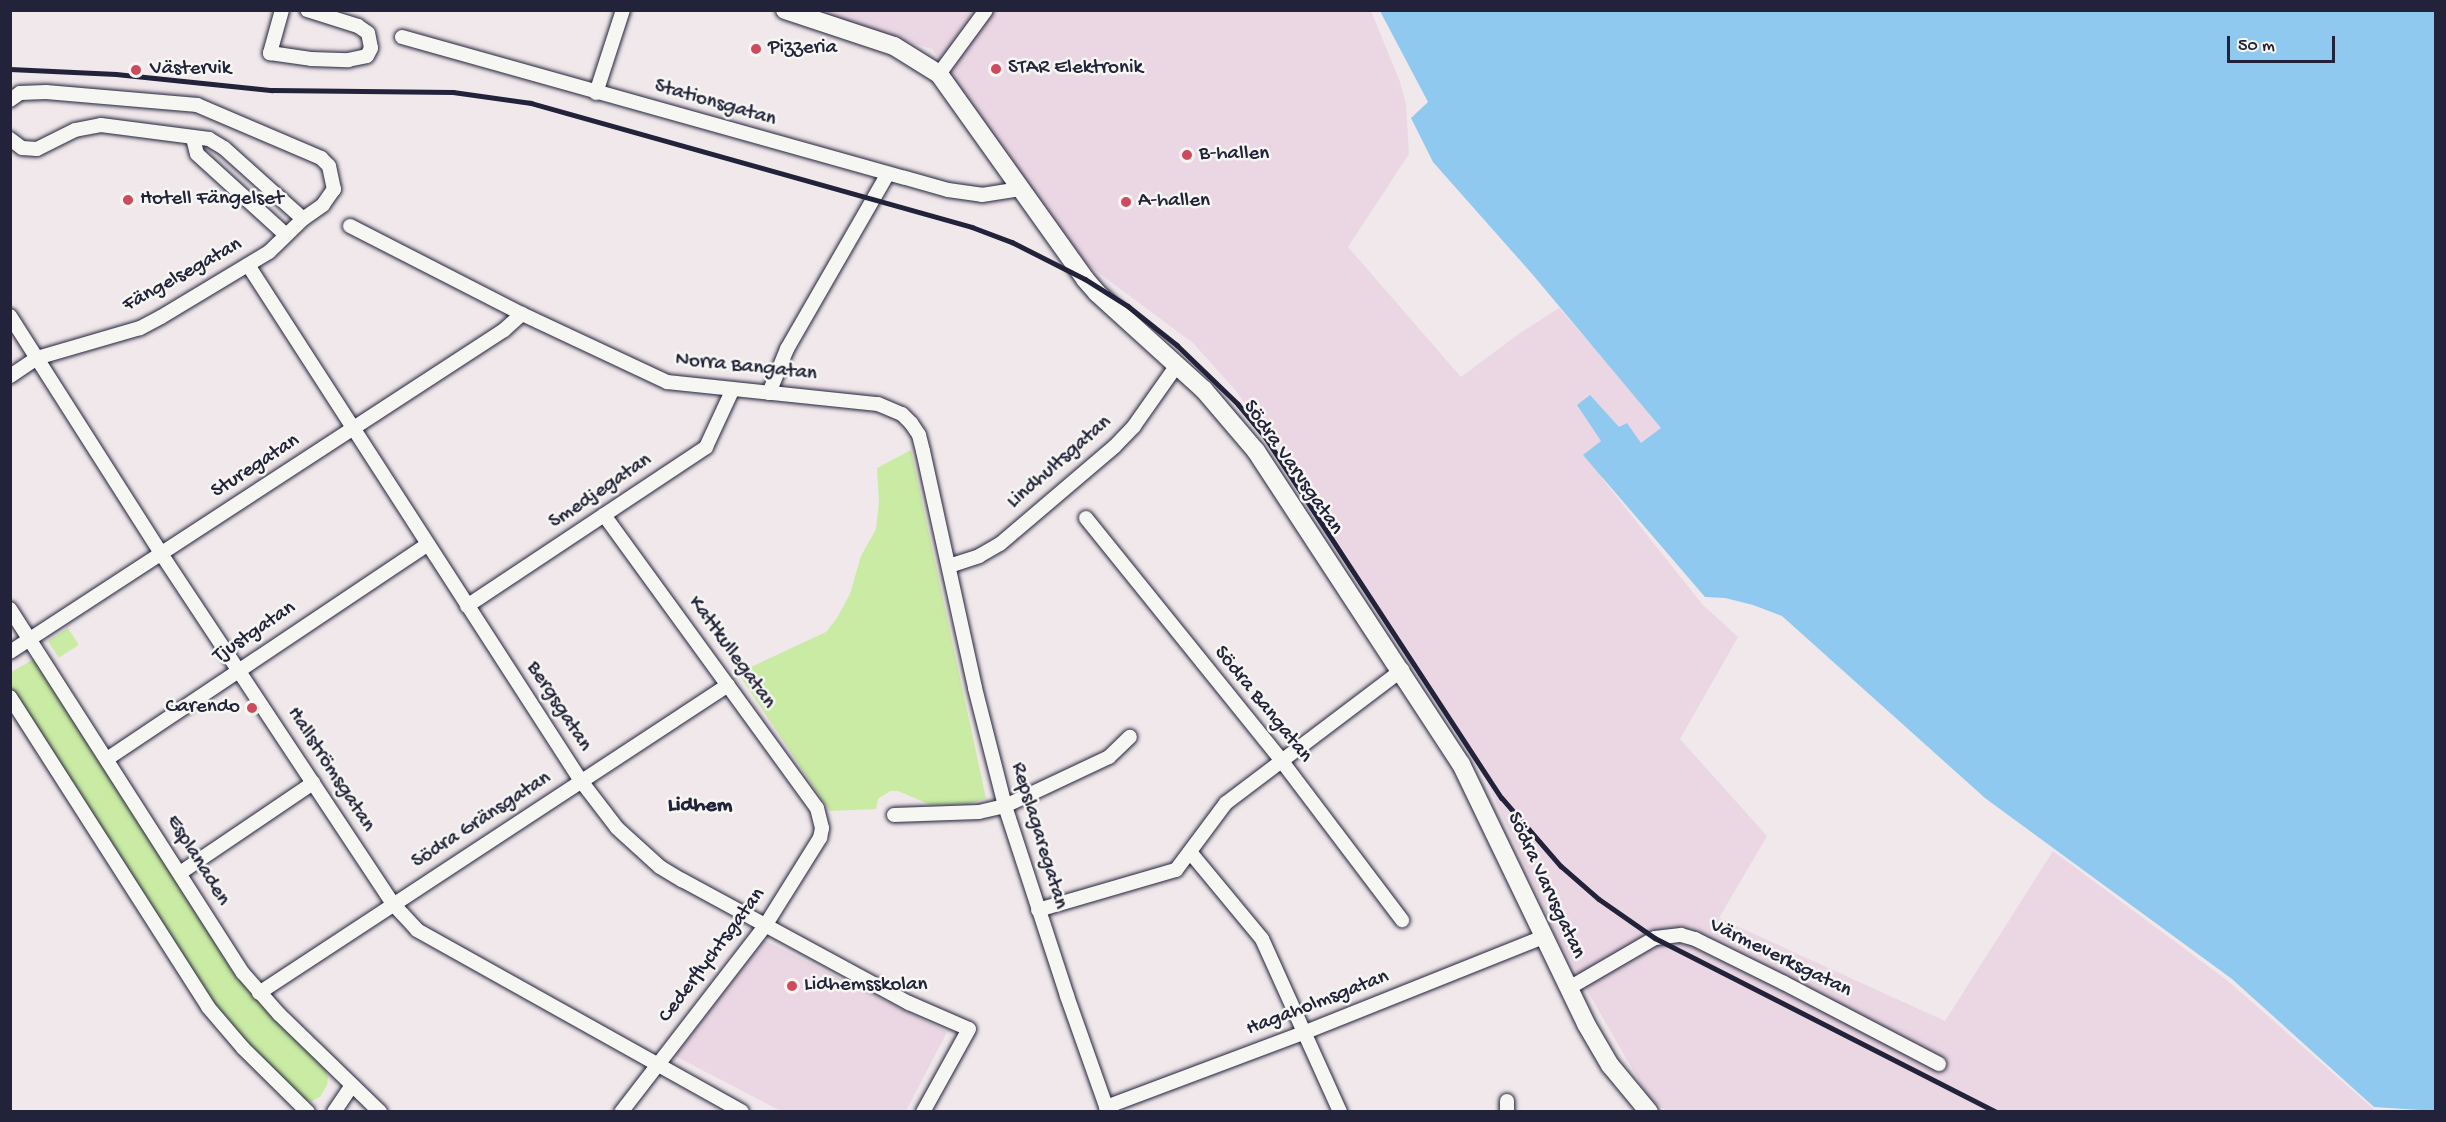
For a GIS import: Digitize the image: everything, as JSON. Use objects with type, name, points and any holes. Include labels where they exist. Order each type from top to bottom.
[{"type":"street","points":[[282,10],[270,53],[320,59],[358,59],[367,56],[371,48],[368,33],[358,26],[307,10]]},
{"type":"street","points":[[596,93],[622,10]]},
{"type":"street","name":"Södra Varvsgatan","points":[[785,10],[894,46],[939,74],[1067,257],[1097,293],[1177,365],[1228,415],[1256,451],[1402,670],[1461,764],[1586,1024],[1610,1065],[1649,1112]]},
{"type":"street","points":[[939,74],[986,10]]},
{"type":"street","name":"Stationsgatan","points":[[402,37],[887,175],[967,195],[1019,189]]},
{"type":"street","name":"Fängelsegatan","points":[[10,100],[20,93],[46,92],[197,105],[321,158],[329,166],[334,180],[331,196],[268,252],[248,265],[140,328],[37,358],[10,376]]},
{"type":"street","points":[[10,139],[22,147],[37,149],[75,130],[101,125],[209,139],[224,148],[303,219]]},
{"type":"street","points":[[193,138],[197,154],[286,235]]},
{"type":"street","points":[[769,393],[787,349],[887,175]]},
{"type":"street","name":"Norra Bangatan","points":[[350,225],[522,314],[667,382],[732,391],[878,404],[902,414],[919,435],[949,566]]},
{"type":"street","name":"Bergsgatan","points":[[248,265],[581,781],[617,828],[660,867],[909,1003],[969,1029],[922,1112]]},
{"type":"street","name":"Sturegatan","points":[[10,652],[504,330],[522,314]]},
{"type":"street","name":"Hallströmsgatan","points":[[10,316],[162,555],[394,905],[417,930],[742,1112]]},
{"type":"street","name":"Lindhultsgatan","points":[[949,566],[979,556],[1000,544],[1115,446],[1134,426],[1177,365]]},
{"type":"street","name":"Smedjegatan","points":[[467,606],[706,447],[732,391]]},
{"type":"street","name":"Kattkullegatan","points":[[604,514],[817,808],[821,818]]},
{"type":"street","name":"Södra Bangatan","points":[[1086,518],[1281,760],[1402,920]]},
{"type":"street","name":"Tjustgatan","points":[[107,759],[427,544]]},
{"type":"street","name":"Repslagaregatan","points":[[949,566],[1005,806],[1038,910],[1107,1109]]},
{"type":"street","name":"Esplanaden","points":[[10,609],[243,974],[259,993],[380,1112]]},
{"type":"street","points":[[1038,910],[1176,870],[1226,803],[1402,670]]},
{"type":"street","name":"Södra Gränsgatan","points":[[259,993],[728,685]]},
{"type":"street","points":[[10,697],[208,1006],[243,1048],[309,1112]]},
{"type":"street","points":[[894,815],[979,812],[1005,806],[1110,757],[1130,737]]},
{"type":"street","points":[[180,873],[313,783]]},
{"type":"street","name":"Cederflychtsgatan","points":[[621,1112],[765,926],[820,838],[821,818]]},
{"type":"street","points":[[1190,852],[1262,939],[1306,1032],[1340,1112]]},
{"type":"street","name":"Värmeverksgatan","points":[[1569,988],[1655,938],[1681,935],[1695,939],[1784,983],[1939,1064]]},
{"type":"street","name":"Hagaholmsgatan","points":[[1107,1109],[1545,937]]},
{"type":"street","points":[[334,1112],[352,1085]]},
{"type":"shaded area","points":[[811,11],[1371,11],[1400,82],[1406,104],[1409,154],[1348,247],[1461,377],[1520,333],[1559,308],[1666,430],[1601,477],[1702,604],[1738,637],[1680,739],[1767,836],[1719,918],[1945,1021],[2053,851],[2228,981],[2376,1111],[1667,1111],[1649,1098],[1558,940],[1487,782],[1350,561],[1237,392],[1193,343],[1076,256],[932,49]]},
{"type":"shaded area","name":"Lidhemsskolan","points":[[764,940],[947,1032],[906,1111],[781,1111],[675,1056]]},
{"type":"green space","points":[[911,450],[986,798],[969,804],[931,805],[898,791],[890,791],[878,799],[876,809],[830,811],[738,673],[826,632],[837,618],[850,594],[861,556],[876,529],[879,502],[877,468]]},
{"type":"green space","points":[[68,628],[79,645],[59,658],[48,641]]},
{"type":"green space","points":[[34,659],[250,992],[325,1068],[328,1077],[327,1085],[320,1097],[312,1101],[305,1101],[241,1038],[217,1009],[180,954],[11,687],[11,672]]},
{"type":"water","points":[[1380,11],[2435,11],[2435,1111],[2374,1107],[2232,979],[1985,798],[1782,616],[1725,598],[1705,597],[1583,455],[1601,441],[1577,405],[1590,395],[1619,427],[1627,423],[1641,443],[1661,428],[1533,275],[1433,162],[1411,118],[1428,102]]},
{"type":"railway","points":[[10,69],[116,74],[272,90],[453,92],[531,103],[972,227],[1012,242],[1085,279],[1128,306],[1177,345],[1238,404],[1266,438],[1502,798],[1561,866],[1599,899],[1655,938],[1997,1112]]},
{"type":"place","name":"Pizzeria","points":[[756,49]]},
{"type":"place","name":"STAR Elektronik","points":[[996,69]]},
{"type":"place","name":"Västervik","points":[[136,70]]},
{"type":"place","name":"B-hallen","points":[[1187,155]]},
{"type":"place","name":"Hotell Fängelset","points":[[128,200]]},
{"type":"place","name":"A-hallen","points":[[1126,202]]},
{"type":"place","name":"Carendo","points":[[252,708]]},
{"type":"place","name":"Lidhemsskolan","points":[[792,986]]},
{"type":"district","name":"Lidhem","points":[[700,807]]}]
